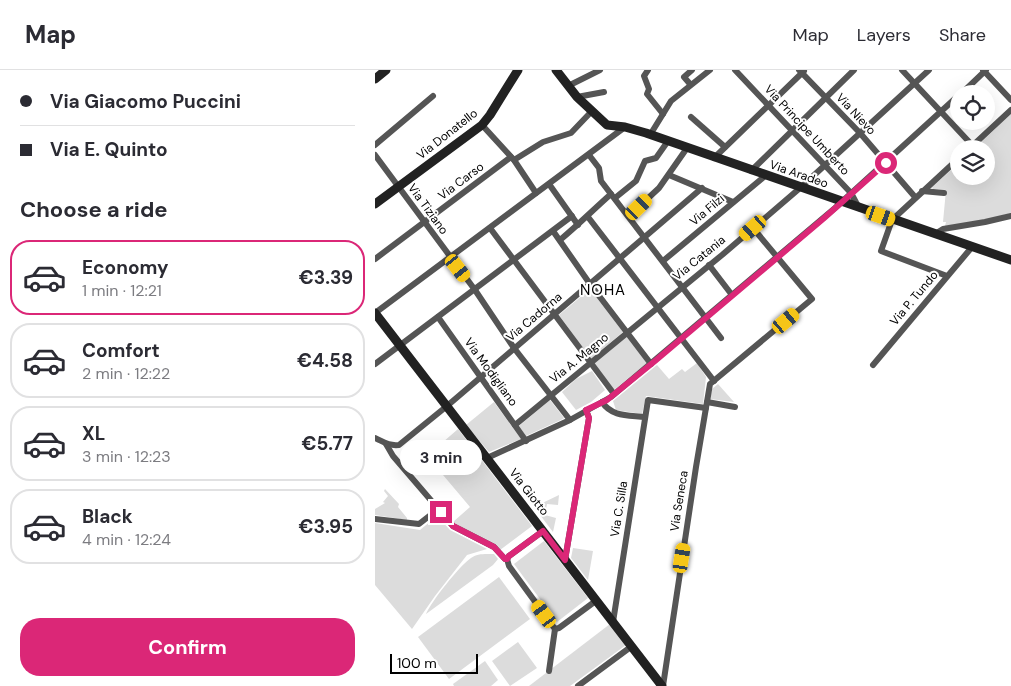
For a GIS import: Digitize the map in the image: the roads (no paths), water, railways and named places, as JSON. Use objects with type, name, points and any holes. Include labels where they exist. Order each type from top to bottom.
[{"type":"street","points":[[375,79],[386,70]]},
{"type":"street","name":"Via Donatello","points":[[375,204],[482,125],[490,116],[518,70]]},
{"type":"street","points":[[556,70],[591,112]]},
{"type":"street","points":[[568,86],[601,70]]},
{"type":"street","points":[[648,70],[644,76],[649,89],[647,94],[663,114]]},
{"type":"street","points":[[690,84],[684,77],[692,70]]},
{"type":"street","points":[[650,135],[671,101],[710,70]]},
{"type":"street","name":"Via Principe Umberto","points":[[735,70],[851,193],[859,208]]},
{"type":"street","points":[[751,171],[854,70]]},
{"type":"street","points":[[902,70],[965,140]]},
{"type":"street","name":"Via Catania","points":[[657,307],[800,188],[929,70]]},
{"type":"street","points":[[970,85],[984,70],[1011,100]]},
{"type":"street","points":[[713,158],[802,71]]},
{"type":"street","name":"Via Nievo","points":[[802,71],[915,197]]},
{"type":"street","points":[[577,97],[604,92]]},
{"type":"street","points":[[375,146],[433,96]]},
{"type":"street","points":[[487,458],[569,420],[614,394],[777,258],[886,163],[950,104]]},
{"type":"street","points":[[979,140],[1011,110]]},
{"type":"street","name":"Via Aradeo","points":[[591,112],[607,125],[625,127],[668,141],[1011,260]]},
{"type":"street","name":"Via Carso","points":[[375,259],[512,159],[543,142],[571,133],[591,112]]},
{"type":"street","points":[[691,117],[725,147]]},
{"type":"street","points":[[482,125],[512,159],[536,193]]},
{"type":"street","points":[[375,313],[625,127]]},
{"type":"street","points":[[561,240],[588,217],[593,210],[636,181],[645,161],[656,158],[668,141]]},
{"type":"street","points":[[629,216],[659,188],[687,148]]},
{"type":"street","name":"Via Tiziano","points":[[375,155],[475,290],[514,348],[569,420]]},
{"type":"street","points":[[589,155],[599,168],[601,181],[721,338]]},
{"type":"street","points":[[947,276],[881,251],[892,220],[950,166]]},
{"type":"street","points":[[669,175],[733,202]]},
{"type":"street","name":"Via Filzi","points":[[663,261],[765,176]]},
{"type":"street","points":[[549,184],[578,225]]},
{"type":"street","name":"Via Cadorna","points":[[386,444],[392,446],[399,445],[702,188]]},
{"type":"street","points":[[922,191],[944,193]]},
{"type":"street","points":[[375,364],[572,216]]},
{"type":"street","points":[[935,234],[943,229],[1011,216]]},
{"type":"street","points":[[588,217],[714,381],[812,299],[753,228]]},
{"type":"street","points":[[490,228],[614,394]]},
{"type":"street","points":[[553,231],[651,364]]},
{"type":"street","name":"Via P. Tundo","points":[[873,365],[972,247]]},
{"type":"street","points":[[709,265],[732,295]]},
{"type":"street","name":"Via A. Magno","points":[[515,425],[657,307]]},
{"type":"street","name":"Via Giotto","points":[[375,313],[663,686]]},
{"type":"street","name":"Via Modigliano","points":[[438,317],[526,441]]},
{"type":"street","name":"Via Seneca","points":[[663,686],[706,405],[710,384],[714,381]]},
{"type":"street","name":"Via C. Silla","points":[[613,622],[648,400],[706,405]]},
{"type":"street","points":[[602,402],[608,410],[614,413],[645,417]]},
{"type":"street","points":[[706,405],[735,407]]},
{"type":"street","points":[[565,560],[589,418],[586,410]]},
{"type":"street","points":[[375,438],[386,444],[393,456],[437,510],[453,526],[494,547],[507,559],[509,566],[555,629],[549,671]]},
{"type":"street","points":[[375,519],[419,524],[437,510]]},
{"type":"street","points":[[507,559],[543,531]]},
{"type":"street","points":[[555,629],[597,600]]},
{"type":"street","points":[[578,686],[632,646]]},
{"type":"district","name":"NOHA","points":[[603,290]]}]
